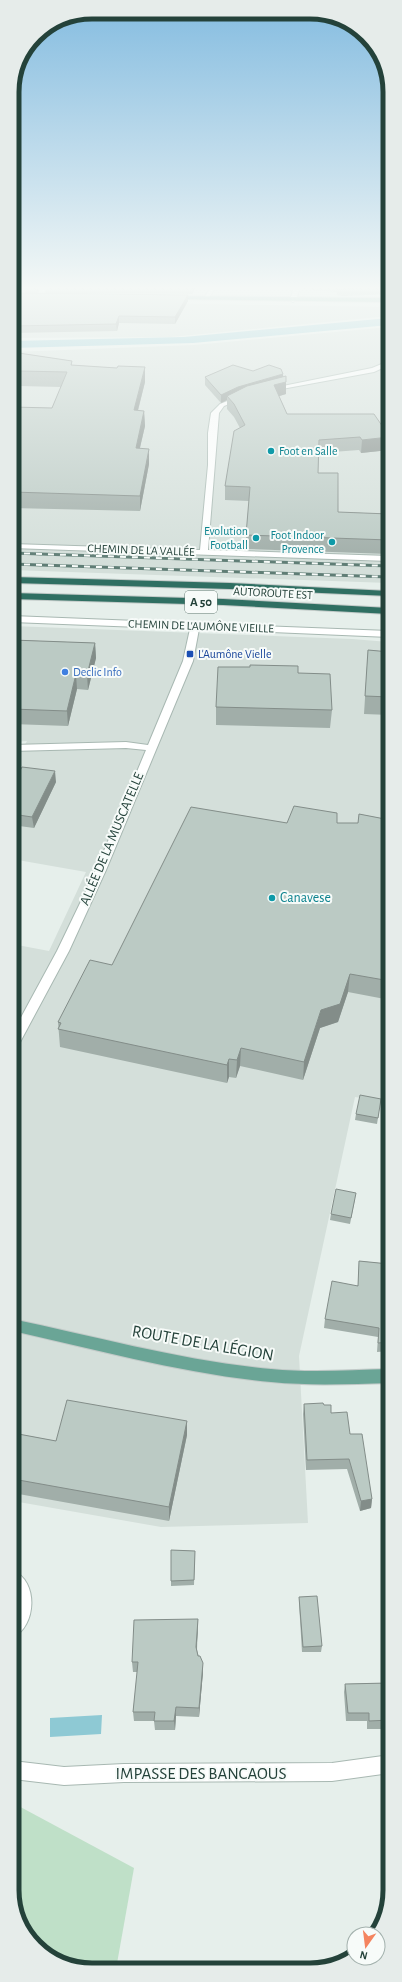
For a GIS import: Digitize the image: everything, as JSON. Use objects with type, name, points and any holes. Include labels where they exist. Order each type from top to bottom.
[{"type":"highway","name":"AUTOROUTE EST","points":[[19,580],[238,587],[383,594]]},
{"type":"highway","name":"AUTOROUTE EST","points":[[19,596],[230,603],[383,611]]},
{"type":"main road","name":"ROUTE DE LA LÉGION","points":[[19,1327],[189,1363],[257,1375],[329,1377],[383,1376]]},
{"type":"street","points":[[263,391],[324,379]]},
{"type":"street","points":[[204,552],[215,413],[222,405],[249,395]]},
{"type":"street","name":"CHEMIN DE LA VALLÉE","points":[[19,546],[383,559]]},
{"type":"street","name":"CHEMIN DE L'AUMÔNE VIEILLE","points":[[19,619],[383,634]]},
{"type":"street","name":"ALLÉE DE LA MUSCATELLE","points":[[19,1033],[62,951],[101,870],[188,661],[195,626]]},
{"type":"street","points":[[19,748],[126,745],[152,748]]},
{"type":"street","points":[[19,1586],[23,1590],[24,1607],[19,1617]]},
{"type":"street","name":"IMPASSE DES BANCAOUS","points":[[19,1771],[64,1776],[124,1773],[332,1772],[383,1765]]},
{"type":"shaded area","points":[[19,379],[383,379],[383,583],[19,570]]},
{"type":"shaded area","points":[[19,626],[352,639],[383,642],[383,1102],[355,1097],[299,1356],[308,1523],[161,1527],[19,1502],[19,945],[49,951],[86,872],[19,860],[19,756],[27,741],[19,742]]},
{"type":"green space","points":[[19,1806],[134,1868],[117,1963],[78,1962],[55,1953],[40,1942],[31,1931],[20,1904]]},
{"type":"water","points":[[102,1715],[101,1734],[50,1737],[50,1718]]},
{"type":"building","points":[[64,379],[142,379],[134,410],[144,411],[136,448],[149,449],[140,496],[19,492],[19,407],[52,408]]},
{"type":"building","points":[[207,379],[264,379],[238,387],[221,395]]},
{"type":"building","points":[[272,379],[286,379],[286,382],[274,385],[287,414],[374,414],[383,427],[383,438],[362,440],[360,437],[319,440],[318,473],[338,473],[338,512],[383,514],[383,540],[246,535],[250,487],[225,486],[234,431],[245,425],[234,404],[227,396],[247,386]]},
{"type":"building","points":[[19,640],[95,643],[87,675],[76,674],[67,711],[19,709]]},
{"type":"building","points":[[368,650],[383,651],[383,697],[365,696]]},
{"type":"building","points":[[250,665],[298,666],[298,673],[330,674],[332,710],[216,707],[218,667],[250,667]]},
{"type":"building","points":[[22,767],[55,771],[32,817],[19,815],[19,772]]},
{"type":"building","points":[[294,806],[337,813],[337,823],[358,823],[359,814],[383,819],[383,980],[350,974],[340,1004],[321,1010],[304,1062],[241,1048],[237,1060],[229,1059],[227,1065],[58,1029],[61,1023],[58,1022],[90,960],[112,965],[191,807],[287,823]]},
{"type":"building","points":[[360,1095],[381,1099],[378,1118],[356,1114]]},
{"type":"building","points":[[336,1189],[356,1193],[351,1218],[331,1214]]},
{"type":"building","points":[[359,1261],[383,1263],[383,1343],[378,1343],[379,1328],[325,1319],[332,1281],[358,1286]]},
{"type":"building","points":[[67,1400],[187,1421],[169,1507],[19,1480],[19,1434],[56,1441]]},
{"type":"building","points":[[323,1403],[324,1405],[331,1405],[331,1413],[347,1412],[350,1434],[362,1434],[372,1499],[361,1501],[349,1459],[307,1460],[304,1404]]},
{"type":"building","points":[[171,1550],[195,1551],[194,1580],[171,1581]]},
{"type":"building","points":[[317,1596],[322,1646],[303,1647],[299,1597]]},
{"type":"building","points":[[198,1619],[196,1647],[198,1656],[200,1656],[203,1663],[199,1708],[176,1707],[174,1721],[154,1721],[155,1712],[133,1712],[138,1662],[132,1662],[134,1620]]},
{"type":"building","points":[[383,1683],[383,1720],[369,1721],[369,1713],[348,1713],[345,1684]]},
{"type":"railway","points":[[19,553],[383,566]]},
{"type":"railway","points":[[19,564],[383,577]]},
{"type":"place","name":"Foot en Salle","points":[[271,451]]},
{"type":"place","name":"Evolution Football","points":[[256,538]]},
{"type":"place","name":"Foot Indoor Provence","points":[[332,542]]},
{"type":"place","name":"L'Aumône Vielle","points":[[190,654]]},
{"type":"place","name":"Declic Info","points":[[65,672]]},
{"type":"place","name":"Canavese","points":[[272,898]]}]
